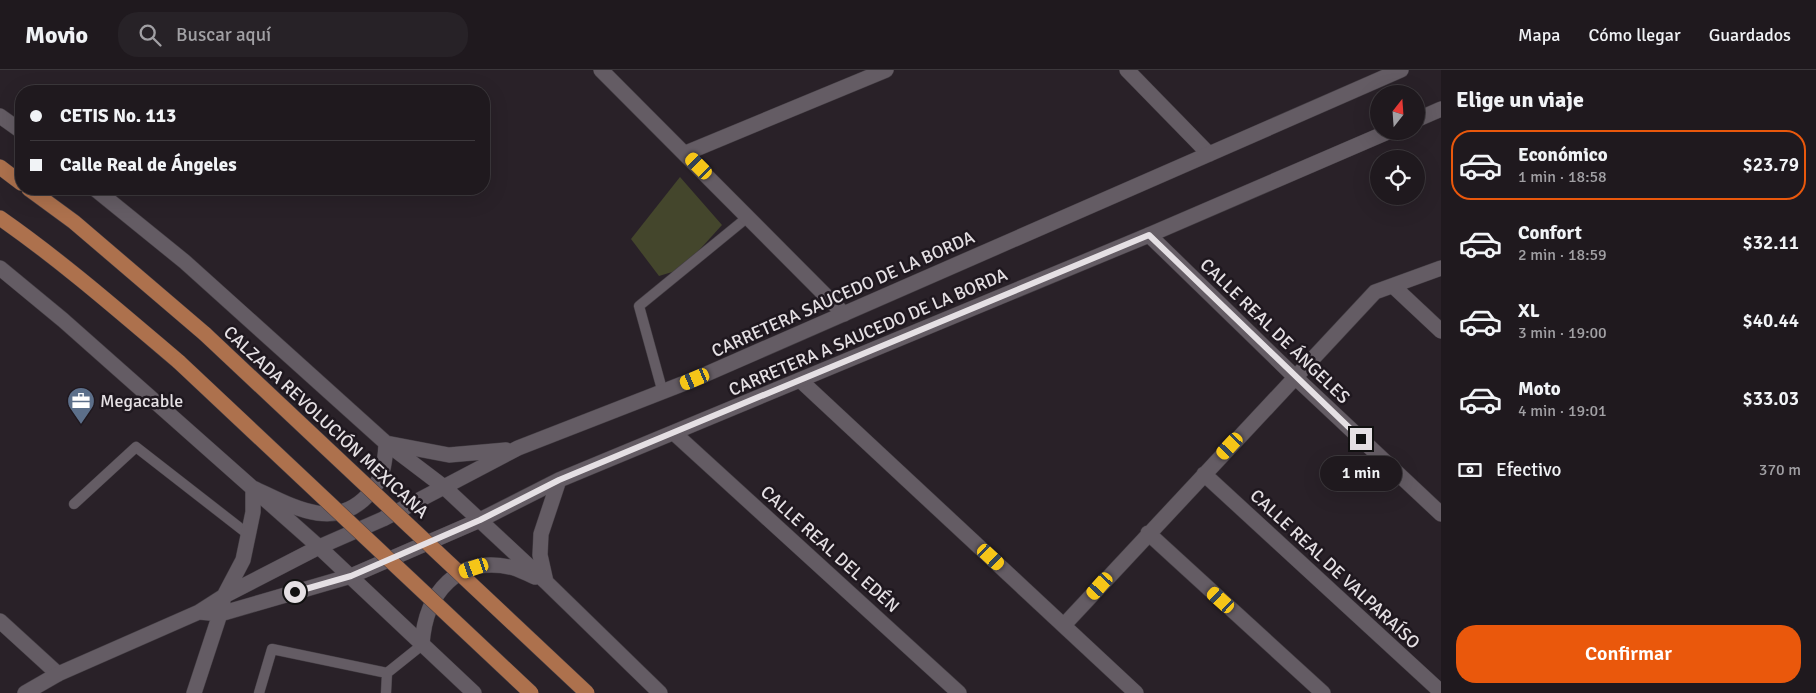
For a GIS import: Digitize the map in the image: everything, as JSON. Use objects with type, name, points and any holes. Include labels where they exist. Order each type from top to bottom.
[{"type":"main road","points":[[0,167],[15,178]]},
{"type":"main road","name":"CALZADA REVOLUCIÓN MEXICANA","points":[[37,195],[74,222],[205,334],[587,693]]},
{"type":"main road","points":[[0,218],[34,242],[84,282],[179,362],[531,693]]},
{"type":"street","points":[[601,70],[686,153],[844,314]]},
{"type":"street","points":[[686,153],[886,70]]},
{"type":"street","points":[[1127,70],[1209,154]]},
{"type":"street","name":"CARRETERA SAUCEDO DE LA BORDA","points":[[25,693],[58,674],[199,612],[224,596],[319,547],[383,519],[518,448],[663,392],[1400,70]]},
{"type":"street","points":[[1425,116],[1441,109]]},
{"type":"street","points":[[0,116],[15,127]]},
{"type":"street","name":"CARRETERA A SAUCEDO DE LA BORDA","points":[[220,614],[351,576],[480,520],[559,480],[1149,235],[1370,140]]},
{"type":"street","name":"CALZADA REVOLUCIÓN MEXICANA","points":[[103,195],[185,262],[386,443],[444,487],[546,582],[660,693]]},
{"type":"street","name":"CALLE REAL DE ÁNGELES","points":[[1149,235],[1295,377],[1441,514]]},
{"type":"street","points":[[0,268],[63,320],[319,547],[474,693]]},
{"type":"street","points":[[1064,625],[1374,292],[1441,268]]},
{"type":"street","points":[[1392,286],[1441,330]]},
{"type":"street","points":[[801,381],[1136,693]]},
{"type":"street","name":"CALLE REAL DEL EDÉN","points":[[674,433],[959,693]]},
{"type":"street","points":[[253,488],[306,510],[324,514],[339,514],[359,504],[380,478],[385,465],[386,443],[449,455],[518,448]]},
{"type":"street","name":"CALLE REAL DE VALPARAÍSO","points":[[1204,474],[1441,692]]},
{"type":"street","points":[[546,582],[540,556],[540,534],[559,480]]},
{"type":"street","points":[[194,693],[224,596],[243,560],[253,512],[253,488]]},
{"type":"street","points":[[1148,533],[1323,693]]},
{"type":"street","points":[[422,645],[425,620],[440,590],[455,575],[474,568],[492,565],[514,568],[546,582]]},
{"type":"street","points":[[199,612],[220,614]]},
{"type":"street","points":[[0,621],[58,674]]},
{"type":"lane","points":[[663,392],[639,306],[748,216]]},
{"type":"lane","points":[[74,504],[136,447],[249,535]]},
{"type":"lane","points":[[386,693],[388,674],[422,645]]},
{"type":"lane","points":[[259,693],[272,649],[388,674]]},
{"type":"green space","points":[[680,177],[722,225],[682,269],[659,276],[631,239]]},
{"type":"place","name":"Megacable","points":[[81,425]]},
{"type":"route","points":[[295,592],[351,576],[480,520],[559,480],[1149,235],[1361,439]]}]
